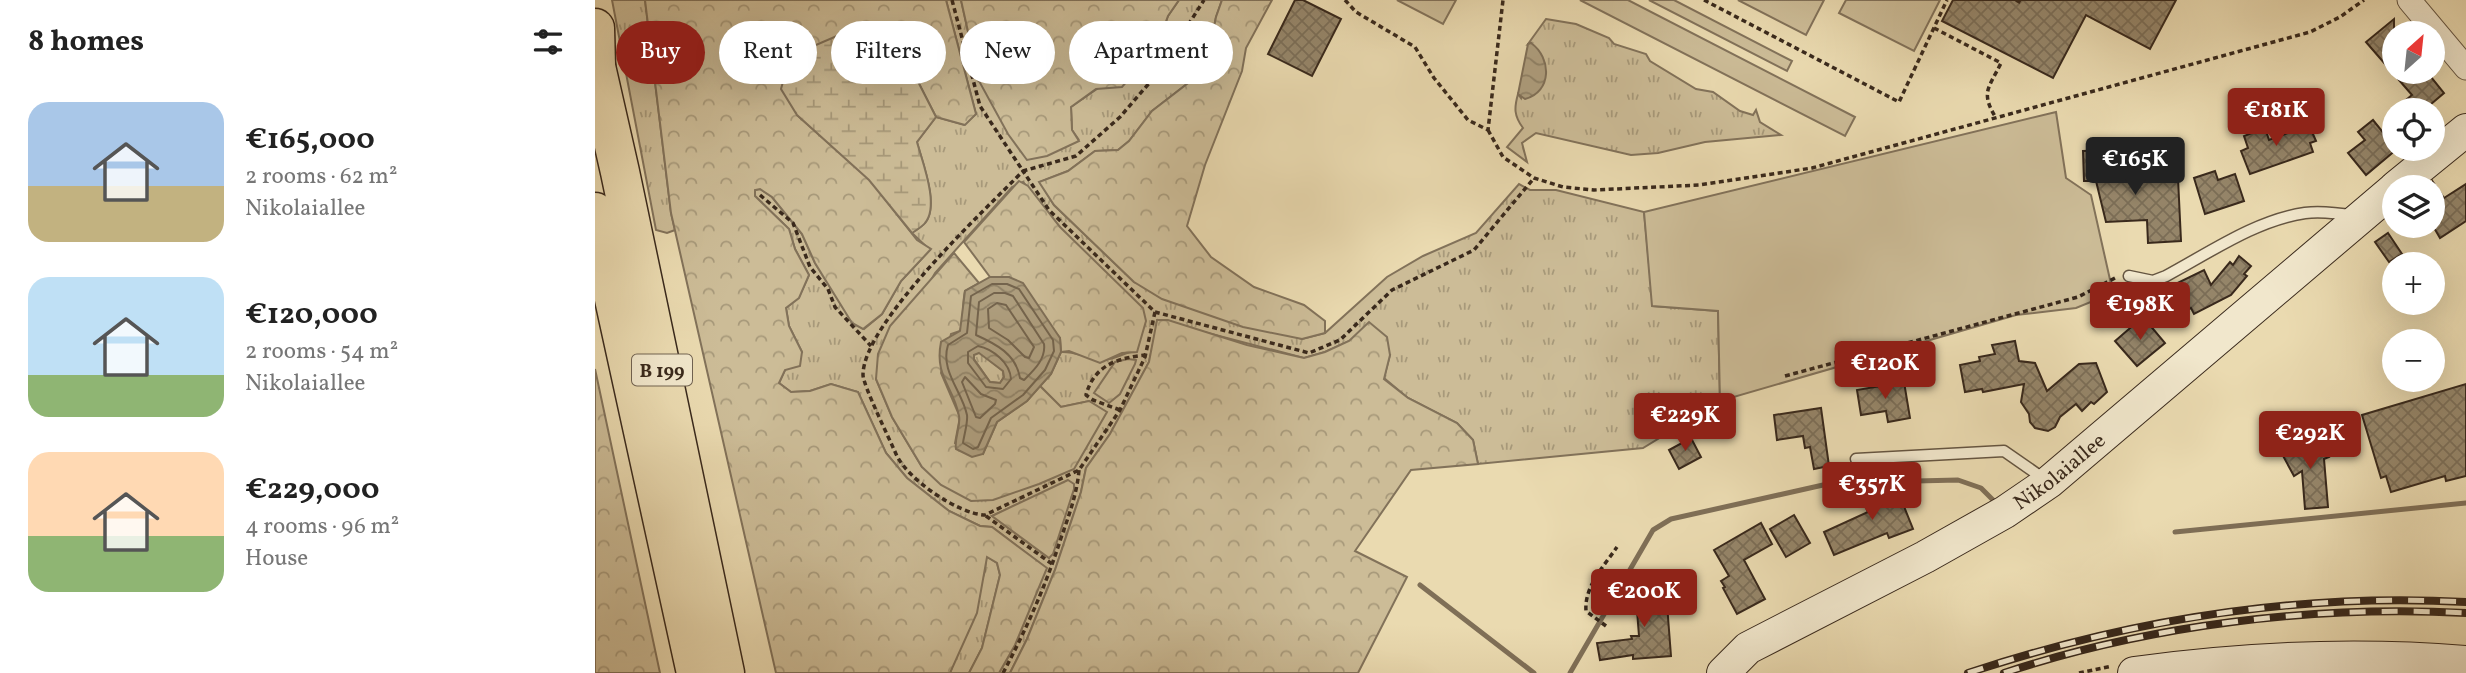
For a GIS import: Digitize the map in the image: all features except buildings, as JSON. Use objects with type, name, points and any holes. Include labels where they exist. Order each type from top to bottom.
[{"type":"highway","name":"B 199","points":[[595,28],[596,65],[725,673]]},
{"type":"highway","name":"B 199","points":[[595,212],[696,673]]},
{"type":"street","points":[[2409,0],[2466,68]]},
{"type":"street","name":"Nikolaiallee","points":[[2411,175],[2466,130]]},
{"type":"street","name":"Nikolaiallee","points":[[1723,673],[1748,648],[1925,557],[2005,512],[2049,482],[2382,199]]},
{"type":"street","points":[[2134,673],[2206,663],[2302,657],[2466,662]]},
{"type":"lane","points":[[2129,276],[2153,281],[2167,276],[2251,231],[2304,213],[2331,212],[2360,217]]},
{"type":"lane","points":[[1856,459],[2004,451],[2049,482]]},
{"type":"path","points":[[952,0],[980,106],[1049,210],[1155,312],[1308,352],[1340,340],[1392,290],[1474,250],[1534,178]]},
{"type":"path","points":[[1079,470],[985,516],[972,515],[942,501],[900,462],[863,376],[870,346],[903,297],[1023,171],[1076,156],[1119,117],[1157,74],[1204,0]]},
{"type":"path","points":[[1345,0],[1356,12],[1415,47],[1434,78],[1468,120],[1488,130],[1503,157],[1534,178],[1563,187],[1594,190],[1699,185],[1812,168],[2310,32],[2340,17],[2364,0]]},
{"type":"path","points":[[1488,130],[1503,0]]},
{"type":"path","points":[[1704,0],[1899,102],[1947,0]]},
{"type":"path","points":[[2016,0],[2023,4]]},
{"type":"path","points":[[1934,28],[2001,63],[1986,95],[1988,105],[1996,118]]},
{"type":"path","points":[[760,195],[793,223],[810,267],[828,289],[835,307],[870,346]]},
{"type":"path","points":[[1785,376],[2078,297],[2118,277],[2129,276]]},
{"type":"path","points":[[1003,673],[1020,643],[1052,565],[1077,492],[1079,470],[1120,410],[1145,355],[1155,312]]},
{"type":"path","points":[[1120,410],[1086,395],[1094,375],[1123,357],[1145,355]]},
{"type":"path","points":[[985,516],[1052,565]]},
{"type":"path","points":[[1606,626],[1586,611],[1585,600],[1617,547]]},
{"type":"green space","points":[[612,0],[645,0],[648,21],[616,21]]},
{"type":"green space","points":[[645,0],[946,0],[960,53],[960,84],[968,84],[976,114],[965,125],[936,117],[919,84],[946,84],[946,21],[831,21],[831,50],[817,77],[817,21],[719,21],[719,84],[813,84],[797,115],[869,179],[917,240],[931,249],[901,281],[882,314],[863,329],[852,323],[815,263],[802,234],[772,197],[760,189],[755,190],[755,196],[789,229],[795,249],[809,275],[799,298],[786,308],[789,326],[802,352],[800,366],[785,370],[779,383],[791,392],[810,391],[831,384],[858,392],[886,453],[907,478],[949,511],[980,526],[992,527],[1047,568],[1015,645],[999,673],[969,673],[982,648],[1000,575],[997,563],[987,557],[977,613],[950,673],[776,673],[671,213],[655,84],[705,84],[705,21],[648,21]]},
{"type":"green space","points":[[946,0],[961,0],[966,21],[960,21],[960,53]]},
{"type":"green space","points":[[961,0],[1179,0],[1166,21],[1069,21],[1069,84],[1125,84],[1122,87],[1096,89],[1071,107],[1072,130],[1079,141],[1047,156],[1027,160],[1008,134],[981,84],[1055,84],[1055,21],[966,21]]},
{"type":"green space","points":[[1179,0],[1222,0],[1215,21],[1166,21]]},
{"type":"green space","points":[[1222,0],[1272,0],[1246,48],[1242,71],[1205,165],[1187,226],[1211,257],[1254,287],[1304,305],[1325,321],[1325,333],[1302,339],[1243,327],[1162,299],[1134,282],[1054,205],[1039,182],[1068,171],[1095,151],[1118,150],[1129,141],[1152,111],[1187,84],[1233,84],[1233,21],[1215,21]]},
{"type":"green space","points":[[1397,0],[1456,0],[1443,24]]},
{"type":"green space","points":[[1580,0],[1628,0],[1855,117],[1845,136]]},
{"type":"green space","points":[[1649,0],[1674,0],[1792,61],[1787,71]]},
{"type":"green space","points":[[1738,0],[1824,0],[1806,35]]},
{"type":"green space","points":[[1846,0],[1940,0],[1914,51],[1839,13]]},
{"type":"green space","points":[[1546,19],[1576,24],[1609,38],[1614,44],[1646,54],[1650,61],[1696,89],[1713,92],[1740,111],[1753,115],[1756,110],[1760,122],[1781,135],[1705,142],[1658,153],[1631,155],[1536,133],[1522,143],[1527,162],[1507,147],[1523,128],[1515,108],[1518,94],[1521,98],[1531,43],[1528,44]]},
{"type":"green space","points":[[831,38],[831,84],[919,84],[936,117],[917,142],[929,183],[931,206],[925,223],[912,233],[869,180],[797,115],[781,89],[782,84],[817,84],[817,45]]},
{"type":"green space","points":[[628,84],[655,84],[675,230],[667,233],[656,230]]},
{"type":"green space","points":[[968,84],[984,84],[1079,140],[1072,130],[1071,107],[1104,84],[1187,84],[1152,111],[1129,141],[1118,150],[1095,151],[1068,171],[1040,182],[1054,205],[1134,282],[1302,339],[1325,333],[1387,277],[1423,256],[1476,233],[1519,184],[1530,190],[1556,190],[1644,212],[1653,306],[1718,311],[1720,401],[1643,448],[1478,464],[1473,440],[1457,423],[1408,398],[1384,378],[1390,355],[1349,341],[1304,358],[1158,320],[1149,362],[1110,434],[1086,468],[1081,492],[1055,570],[1027,639],[1010,673],[999,673],[1015,645],[1046,568],[992,527],[980,526],[949,511],[907,478],[886,453],[858,392],[831,384],[810,391],[791,392],[779,383],[785,370],[802,352],[789,326],[786,308],[799,297],[809,275],[795,249],[789,229],[755,196],[755,190],[760,189],[772,197],[802,234],[815,263],[852,322],[864,329],[882,314],[901,281],[930,250],[912,233],[925,223],[931,206],[929,183],[917,142],[936,117],[964,125],[976,114]],"holes":[[[1023,182],[1060,227],[1136,351],[1108,359],[1061,352],[1051,374],[1040,386],[1061,407],[1089,401],[1106,412],[1074,468],[922,467],[892,417],[876,379],[935,273],[1012,187]],[[1020,503],[1060,531],[1049,558],[992,516]]]},
{"type":"green space","points":[[2056,112],[2066,178],[2091,195],[2113,293],[2076,308],[2016,315],[1720,401],[1718,311],[1652,306],[1644,212]]},
{"type":"green space","points":[[1019,181],[1028,186],[1060,227],[1143,308],[1146,321],[1137,352],[1122,353],[1100,363],[1069,351],[1061,352],[1060,338],[1009,277],[990,277],[964,242]]},
{"type":"green space","points":[[954,253],[979,283],[965,291],[960,331],[951,334],[941,373],[960,417],[955,443],[983,454],[997,422],[1027,401],[1040,386],[1061,407],[1089,401],[1107,412],[1074,469],[993,500],[971,501],[941,485],[922,467],[892,417],[876,379],[878,354],[890,326]]},
{"type":"green space","points":[[1157,320],[1168,320],[1247,345],[1304,358],[1349,341],[1369,322],[1387,337],[1390,355],[1384,379],[1408,398],[1457,423],[1473,440],[1478,464],[1411,470],[1355,551],[1407,577],[1358,673],[1010,673],[1055,570],[1081,492],[1086,468],[1110,434],[1149,362]]},
{"type":"green space","points":[[979,352],[1003,371],[1004,377],[1000,383],[990,382],[974,359],[973,355]]},
{"type":"green space","points":[[1136,360],[1120,394],[1109,403],[1094,393],[1115,362]]},
{"type":"green space","points":[[595,369],[660,673],[595,673]]},
{"type":"green space","points":[[1068,480],[1074,484],[1074,489],[1053,554],[1049,558],[992,516]]},
{"type":"green space","points":[[986,556],[997,563],[1000,575],[982,648],[969,673],[950,673],[985,571]]},
{"type":"water","points":[[1531,43],[1543,57],[1546,74],[1540,89],[1525,99],[1518,94],[1528,44]]},
{"type":"water","points":[[990,277],[1009,277],[1023,283],[1060,338],[1061,352],[1051,374],[1027,401],[997,422],[983,454],[972,457],[956,449],[959,416],[940,364],[941,342],[960,331],[965,291]],"holes":[[[979,353],[1003,371],[1004,377],[1000,383],[990,382],[974,360],[974,355]]]},
{"type":"waterway","points":[[1570,673],[1653,530],[1671,519],[1832,483],[1958,480],[1981,488],[1993,500]]},
{"type":"waterway","points":[[2175,532],[2466,503]]},
{"type":"waterway","points":[[1420,585],[1534,673]]},
{"type":"railway","points":[[1968,673],[2090,638],[2214,614],[2339,602],[2466,602]]},
{"type":"railway","points":[[2004,673],[2116,642],[2232,622],[2350,612],[2466,613]]}]
